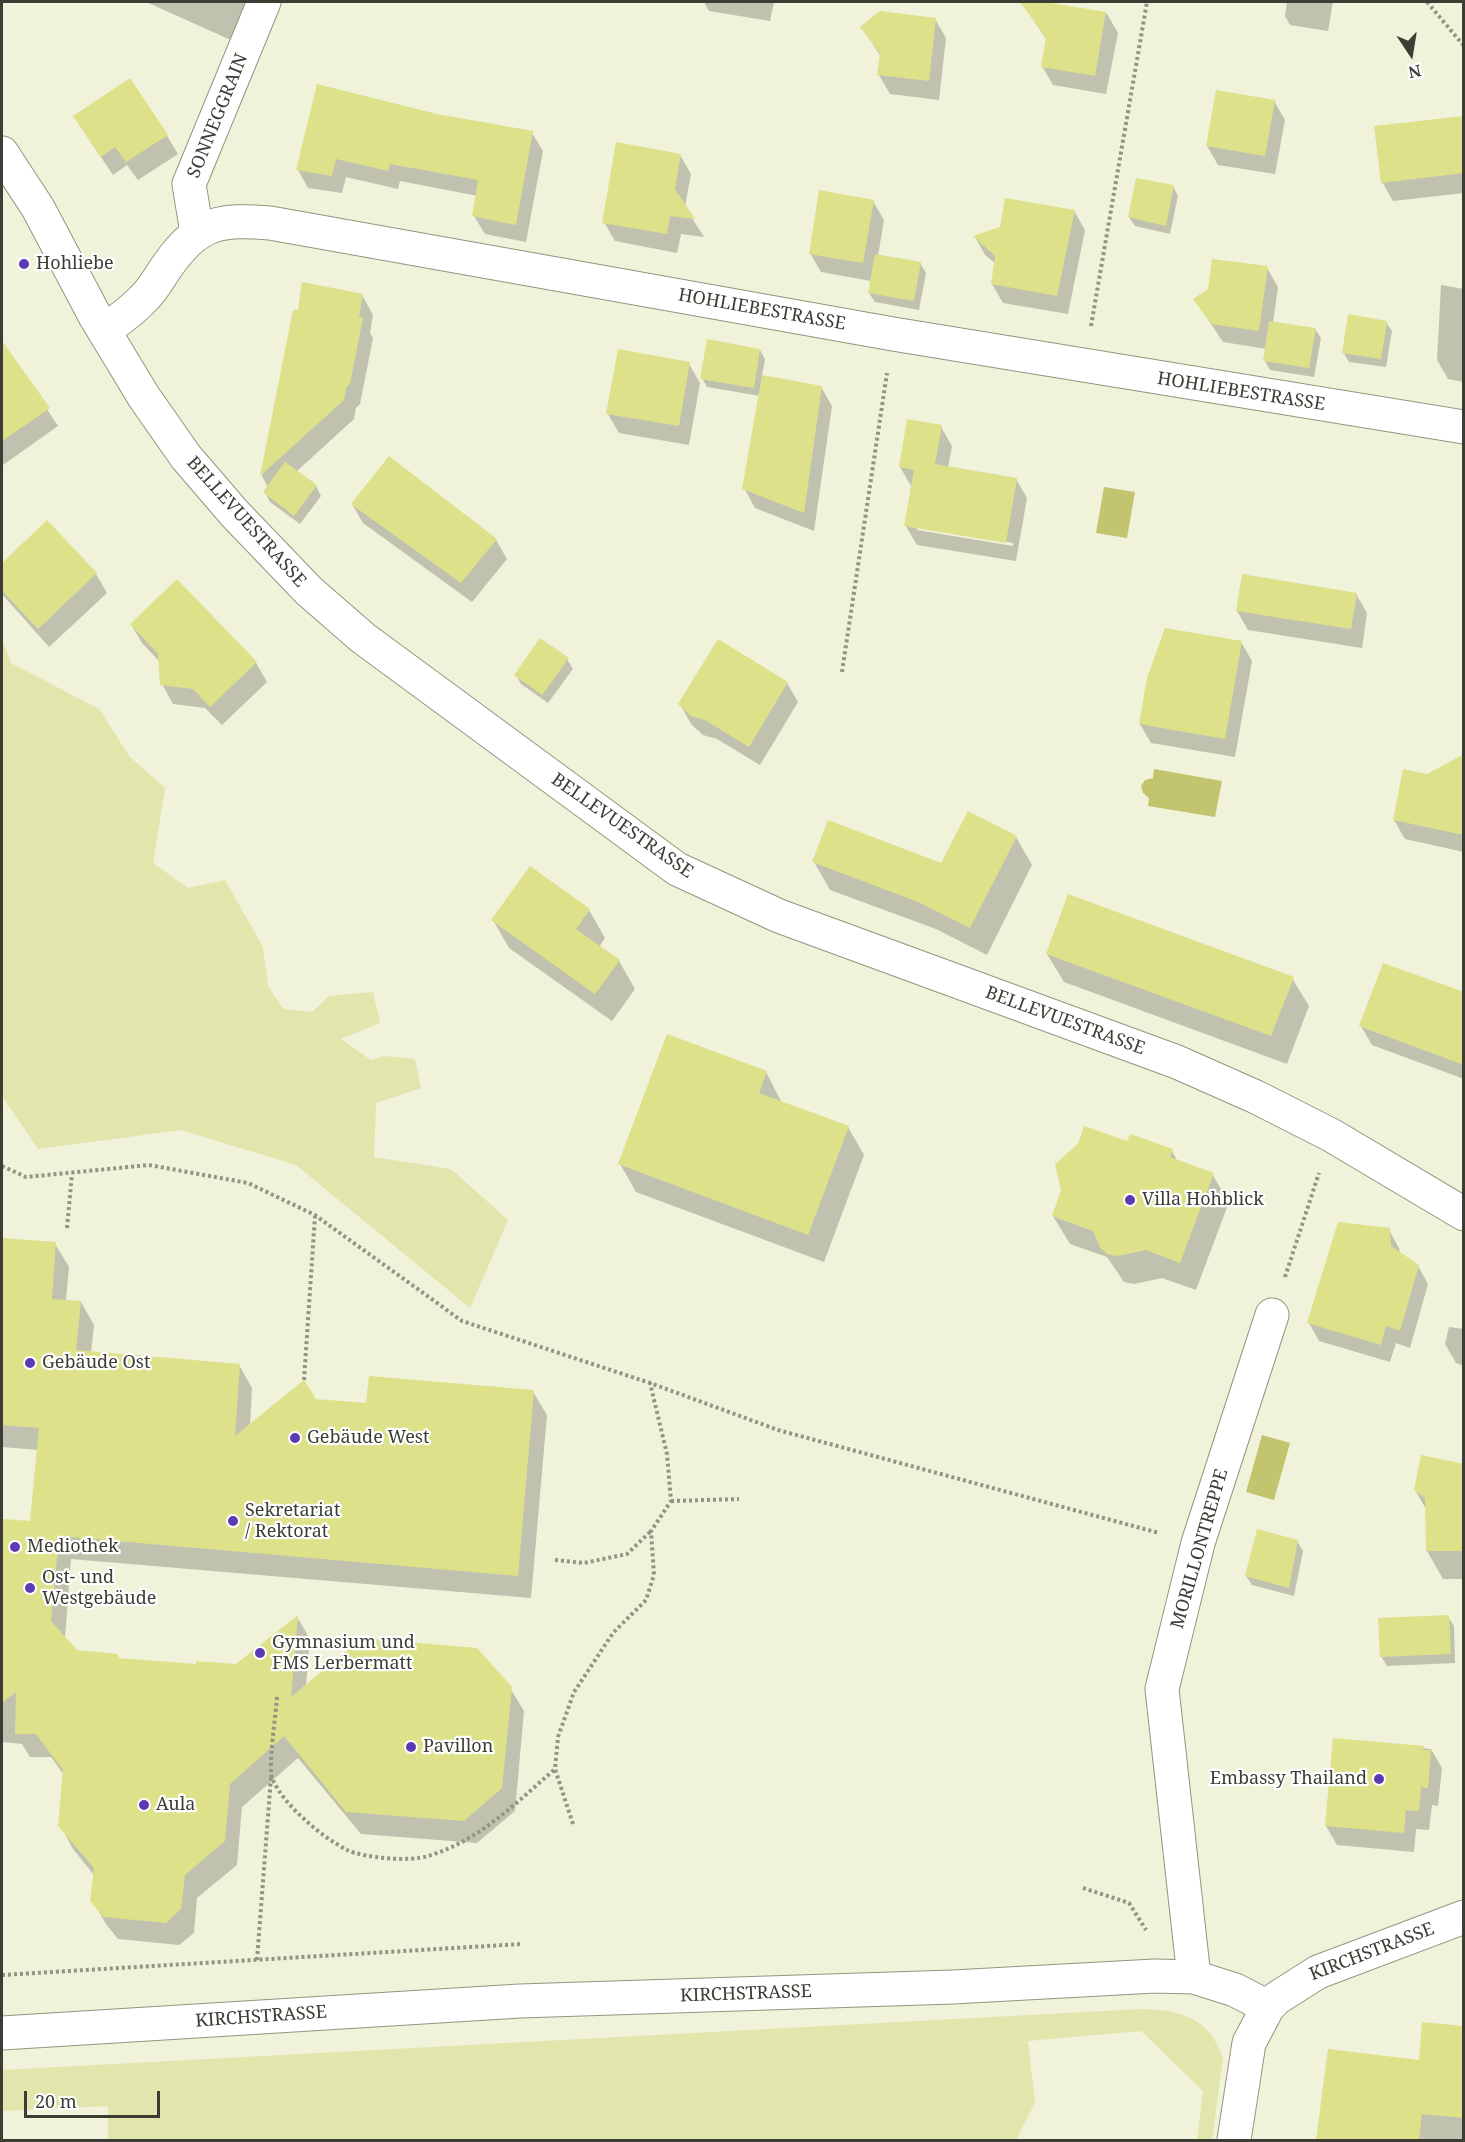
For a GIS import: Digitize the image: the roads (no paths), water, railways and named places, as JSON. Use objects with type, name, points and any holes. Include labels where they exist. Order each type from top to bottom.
[{"type":"street","name":"SONNEGGRAIN","points":[[197,233],[189,184],[264,2]]},
{"type":"street","name":"BELLEVUESTRASSE","points":[[2,153],[38,208],[104,331],[144,397],[186,457],[235,514],[309,591],[363,638],[677,868],[779,915],[1177,1062],[1256,1097],[1331,1135],[1464,1214]]},
{"type":"street","name":"HOHLIEBESTRASSE","points":[[104,331],[144,298],[173,257],[197,233],[219,222],[270,223],[893,334],[1464,427]]},
{"type":"street","name":"MORILLONTREPPE","points":[[1194,1977],[1162,1689],[1198,1543],[1272,1315]]},
{"type":"street","name":"KIRCHSTRASSE","points":[[2,2033],[520,2001],[953,1987],[1155,1976],[1194,1977],[1235,1990],[1268,2007],[1292,1986],[1318,1972],[1464,1917]]},
{"type":"street","points":[[1234,2140],[1246,2055],[1268,2007]]},
{"type":"place","name":"Hohliebe","points":[[24,264]]},
{"type":"place","name":"Villa Hohblick","points":[[1130,1200]]},
{"type":"place","name":"Gebäude Ost","points":[[30,1363]]},
{"type":"place","name":"Gebäude West","points":[[295,1438]]},
{"type":"place","name":"Sekretariat / Rektorat","points":[[233,1521]]},
{"type":"place","name":"Mediothek","points":[[15,1547]]},
{"type":"place","name":"Ost- und Westgebäude","points":[[30,1588]]},
{"type":"place","name":"Gymnasium und FMS Lerbermatt","points":[[260,1653]]},
{"type":"place","name":"Pavillon","points":[[411,1747]]},
{"type":"place","name":"Embassy Thailand","points":[[1379,1779]]},
{"type":"place","name":"Aula","points":[[144,1805]]}]
